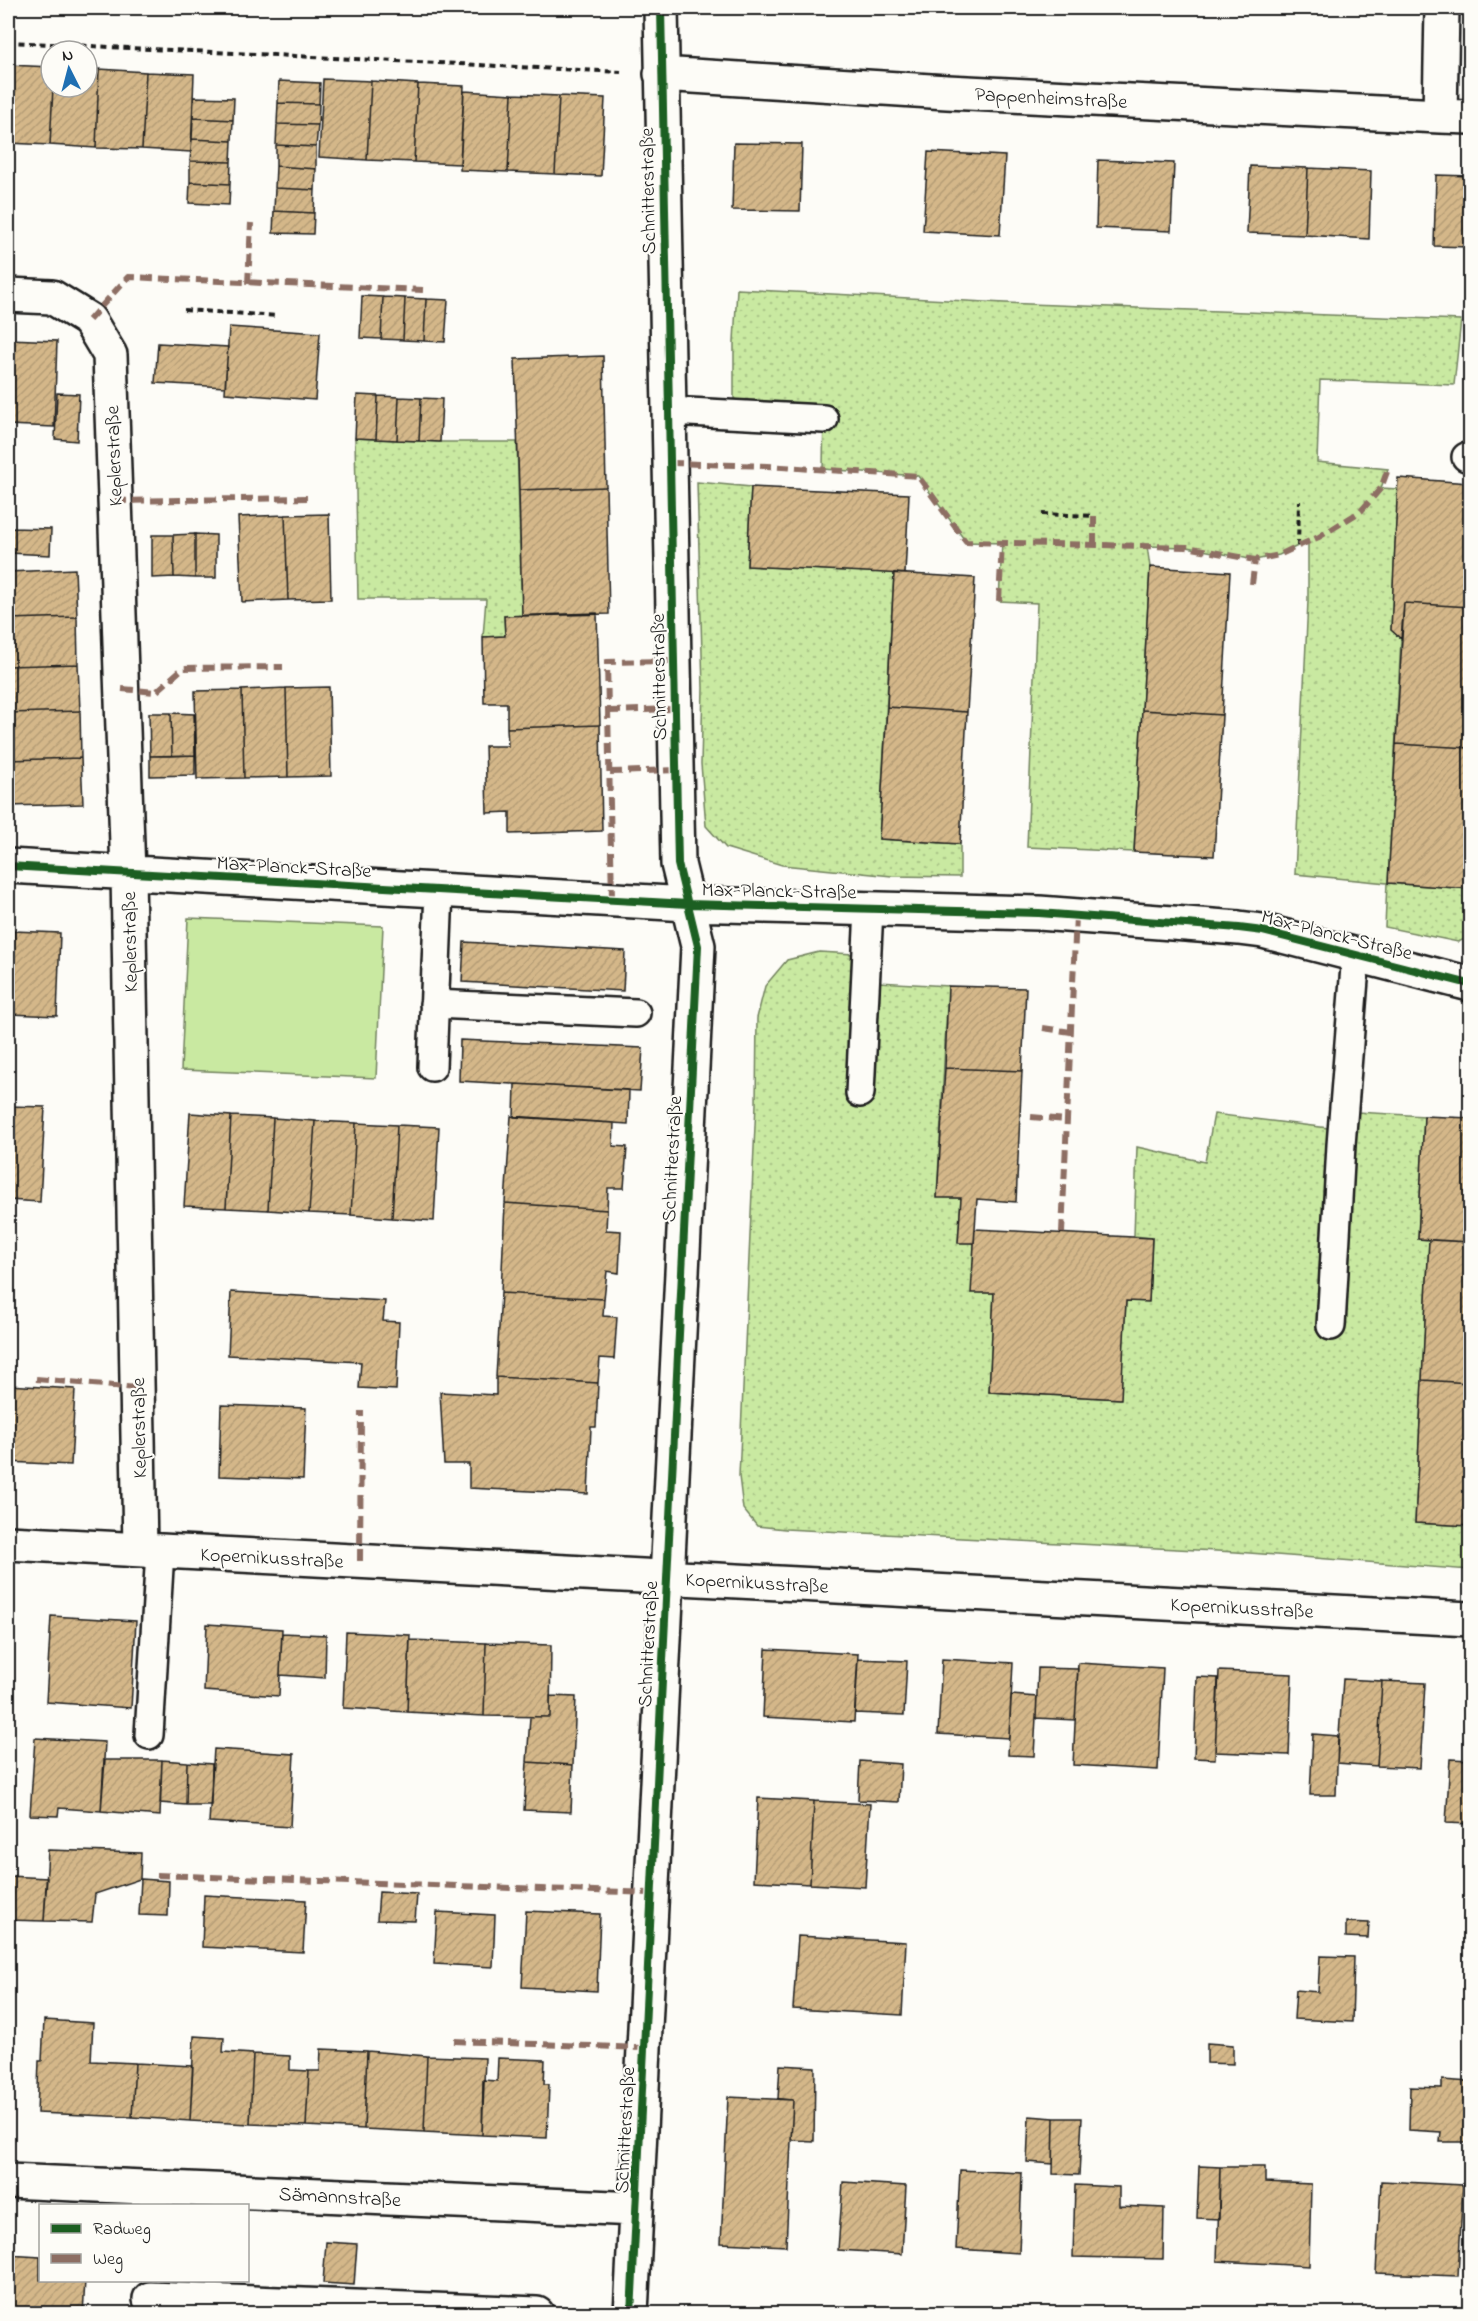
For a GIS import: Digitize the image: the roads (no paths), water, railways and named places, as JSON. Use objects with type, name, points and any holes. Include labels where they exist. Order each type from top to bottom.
[{"type":"street","name":"Schnitterstraße","points":[[631,2313],[698,946],[678,864],[661,8]]},
{"type":"street","points":[[1442,8],[1455,116]]},
{"type":"street","name":"Pappenheimstraße","points":[[661,74],[947,92],[1455,116]]},
{"type":"street","name":"Keplerstraße","points":[[8,295],[52,297],[89,320],[110,355],[150,1551]]},
{"type":"street","name":"Max-Planck-Straße","points":[[8,866],[688,904],[1038,913],[1247,929],[1263,931],[1470,984]]},
{"type":"street","name":"Kopernikusstraße","points":[[8,1543],[1470,1619]]},
{"type":"street","name":"Sämannstraße","points":[[8,2181],[156,2197],[636,2209]]},
{"type":"street","points":[[150,2298],[537,2313]]},
{"type":"lane","points":[[669,411],[824,419]]},
{"type":"lane","points":[[432,1067],[439,890]]},
{"type":"lane","points":[[861,1094],[869,909]]},
{"type":"lane","points":[[1331,1326],[1356,954]]},
{"type":"lane","points":[[434,1004],[636,1013]]},
{"type":"lane","points":[[149,1735],[150,1551]]}]
